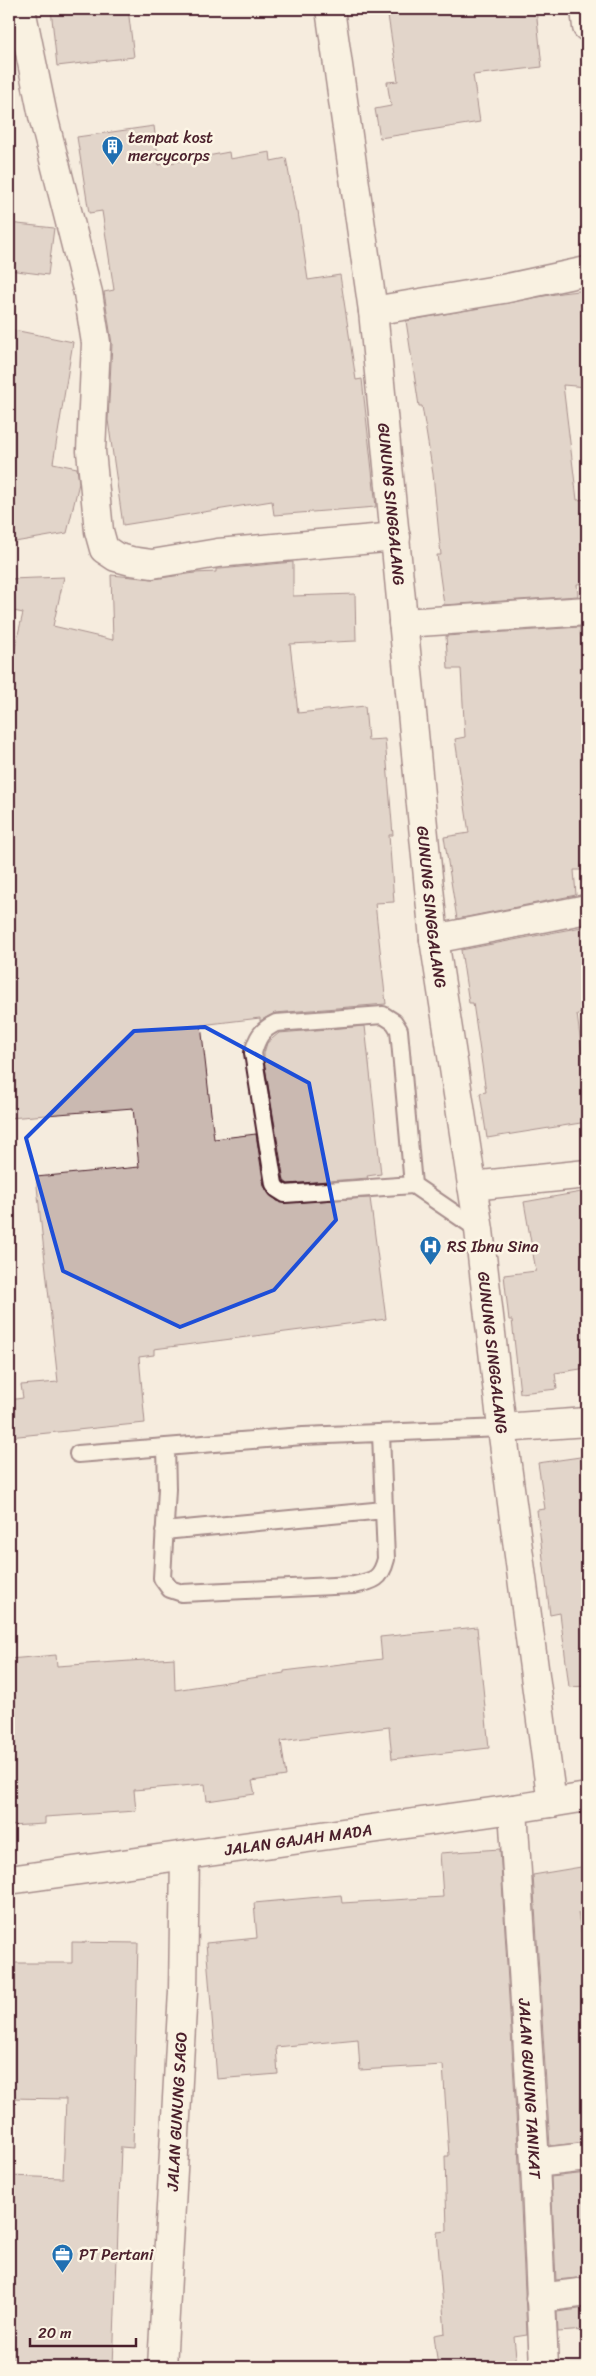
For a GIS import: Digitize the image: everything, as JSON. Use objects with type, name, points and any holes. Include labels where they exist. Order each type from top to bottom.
[{"type":"street","points":[[21,9],[43,116],[88,293],[96,343],[91,451],[99,531],[104,549],[116,557],[131,562],[152,564],[218,553],[396,537]]},
{"type":"street","name":"GUNUNG SINGGALANG","points":[[330,9],[373,311],[434,939],[479,1230],[502,1428],[552,1803]]},
{"type":"street","points":[[585,9],[587,27]]},
{"type":"street","points":[[373,311],[503,289],[587,271]]},
{"type":"street","points":[[403,623],[587,611]]},
{"type":"street","points":[[434,939],[587,909]]},
{"type":"street","points":[[472,1186],[587,1174]]},
{"type":"street","points":[[502,1428],[587,1422]]},
{"type":"street","name":"JALAN GAJAH MADA","points":[[9,1880],[513,1810],[587,1797]]},
{"type":"street","name":"JALAN GUNUNG TANIKAT","points":[[513,1810],[535,2163],[544,2367]]},
{"type":"street","name":"JALAN GUNUNG SAGO","points":[[162,2367],[183,1991],[185,1856]]},
{"type":"street","points":[[535,2163],[587,2157]]},
{"type":"street","points":[[540,2298],[587,2292]]},
{"type":"lane","points":[[413,1185],[399,1030],[394,1022],[384,1015],[276,1023],[265,1028],[258,1037],[253,1054],[274,1184],[277,1189],[285,1194],[413,1185],[479,1230]]},
{"type":"lane","points":[[78,1454],[303,1436],[502,1428]]},
{"type":"lane","points":[[166,1446],[167,1489],[162,1578],[170,1589],[182,1593],[354,1585],[371,1582],[382,1572],[386,1559],[381,1434]]},
{"type":"lane","points":[[164,1531],[384,1510]]},
{"type":"highlighted area","points":[[205,1027],[309,1083],[336,1220],[274,1290],[180,1327],[63,1271],[26,1138],[134,1031]]},
{"type":"building","points":[[51,9],[128,9],[134,57],[57,66]]},
{"type":"building","points":[[387,9],[536,9],[542,67],[473,75],[480,122],[380,138],[375,109],[391,106],[387,82],[398,81]]},
{"type":"building","points":[[154,126],[159,165],[229,152],[230,159],[270,152],[271,161],[286,158],[296,212],[298,212],[308,280],[340,275],[356,380],[362,379],[376,507],[274,515],[272,501],[123,525],[108,420],[112,344],[104,292],[114,290],[102,211],[89,213],[77,137]]},
{"type":"building","points":[[9,223],[54,228],[48,275],[9,270]]},
{"type":"building","points":[[587,290],[587,387],[563,385],[577,500],[587,499],[587,583],[577,584],[578,596],[444,605],[437,555],[441,555],[433,474],[422,406],[419,406],[406,321]]},
{"type":"building","points":[[9,329],[73,342],[53,463],[77,468],[79,483],[67,533],[9,543]]},
{"type":"building","points":[[293,562],[293,596],[355,594],[356,641],[290,644],[298,713],[365,706],[368,740],[385,739],[393,835],[389,835],[394,902],[375,903],[386,1004],[275,1013],[260,1021],[260,1018],[201,1025],[214,1139],[256,1134],[264,1186],[269,1194],[280,1203],[370,1198],[386,1319],[154,1349],[154,1355],[139,1357],[145,1423],[9,1437],[9,1400],[23,1398],[21,1385],[58,1382],[36,1177],[139,1167],[133,1108],[9,1118],[9,673],[23,613],[9,610],[9,579],[64,577],[53,626],[113,640],[111,575],[154,579],[216,572],[216,569]]},
{"type":"building","points":[[580,627],[582,673],[587,672],[587,870],[574,870],[576,895],[457,919],[444,837],[469,833],[455,739],[465,737],[461,669],[448,669],[446,636]]},
{"type":"building","points":[[587,926],[587,1013],[577,1014],[587,1091],[587,1122],[487,1138],[480,1093],[486,1092],[473,1003],[469,1003],[461,950]]},
{"type":"building","points":[[365,1026],[381,1174],[367,1176],[368,1178],[288,1184],[284,1181],[264,1061],[267,1043],[279,1033]]},
{"type":"building","points":[[587,1191],[587,1368],[555,1373],[557,1389],[520,1393],[512,1320],[509,1320],[504,1275],[536,1271],[524,1202]]},
{"type":"building","points":[[587,1456],[587,1686],[569,1687],[560,1613],[550,1615],[537,1510],[545,1509],[538,1463]]},
{"type":"building","points":[[477,1627],[489,1748],[392,1759],[389,1727],[281,1741],[286,1776],[252,1781],[255,1794],[207,1801],[205,1784],[134,1790],[136,1811],[45,1817],[45,1824],[9,1826],[9,1659],[56,1655],[57,1666],[174,1658],[175,1690],[284,1673],[284,1671],[382,1659],[380,1637]]},
{"type":"building","points":[[500,1849],[527,2335],[514,2337],[517,2367],[438,2367],[434,2335],[445,2333],[437,2232],[447,2231],[445,2156],[449,2156],[443,2065],[360,2070],[358,2039],[276,2047],[278,2074],[217,2079],[206,1943],[257,1938],[254,1903],[341,1895],[342,1903],[443,1897],[440,1853]]},
{"type":"building","points":[[587,1866],[587,1912],[578,1913],[587,1967],[587,2024],[583,2024],[587,2066],[587,2142],[550,2146],[533,1875]]},
{"type":"building","points":[[72,1942],[138,1943],[133,2148],[121,2147],[113,2367],[9,2367],[9,2176],[63,2178],[66,2099],[9,2098],[9,1963],[72,1963]]},
{"type":"building","points":[[587,2173],[587,2277],[556,2280],[551,2177]]},
{"type":"building","points":[[587,2308],[587,2330],[558,2332],[557,2312]]},
{"type":"place","name":"tempat kost mercycorps","points":[[112,165]]},
{"type":"place","name":"RS Ibnu Sina","points":[[431,1265]]},
{"type":"place","name":"PT Pertani","points":[[63,2273]]}]
